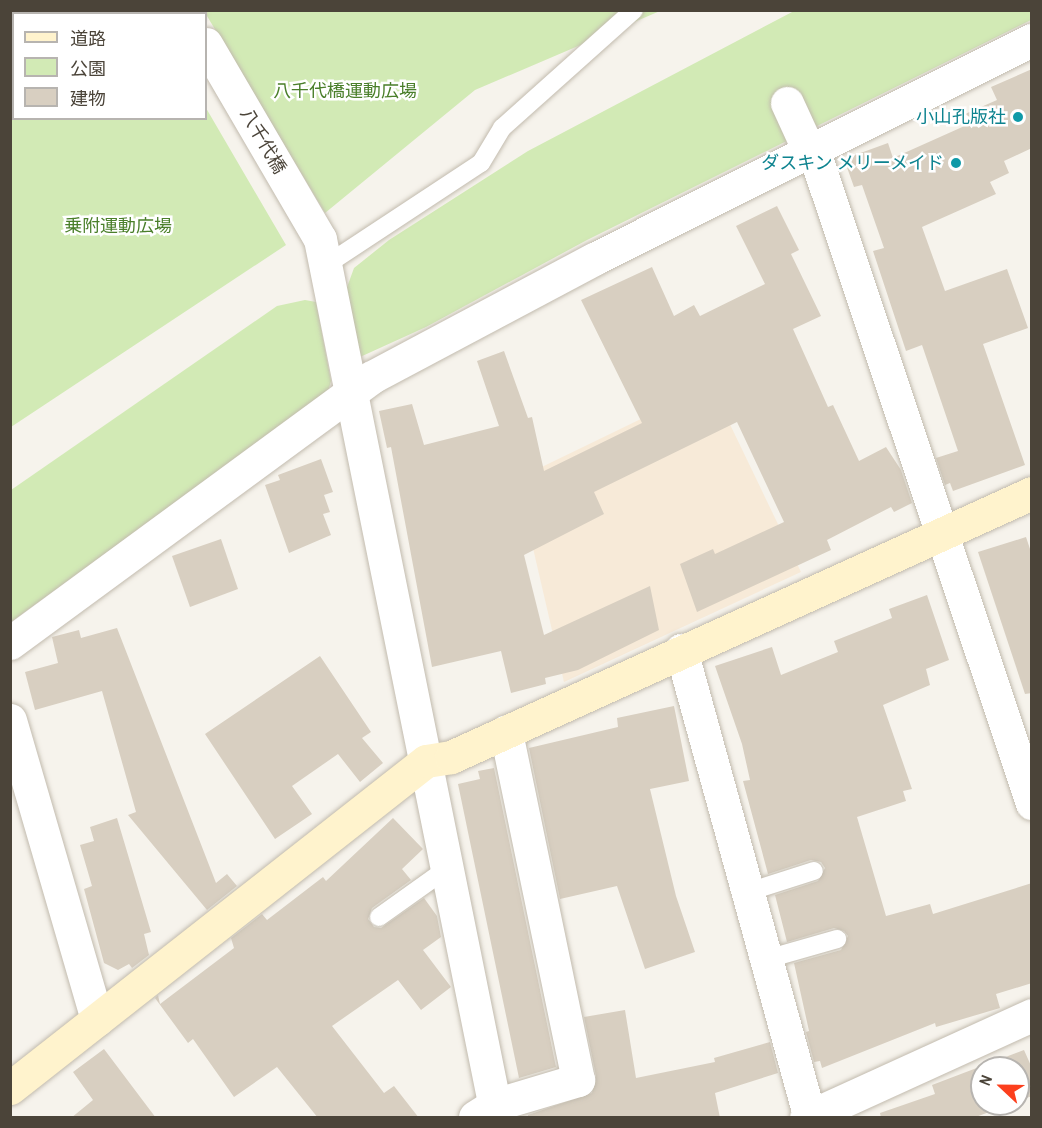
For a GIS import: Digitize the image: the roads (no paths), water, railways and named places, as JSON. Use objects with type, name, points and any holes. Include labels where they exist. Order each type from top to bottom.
[{"type":"street","points":[[10,643],[394,365],[594,258],[1032,40]]},
{"type":"street","name":"八千代橋","points":[[207,46],[322,253],[449,867],[488,1113]]},
{"type":"street","points":[[787,103],[811,150],[945,533],[1032,803]]},
{"type":"street","points":[[10,1088],[426,761],[451,757],[681,650],[1032,493]]},
{"type":"street","points":[[681,650],[767,959],[808,1117],[1032,1015]]},
{"type":"street","points":[[10,720],[98,1020]]},
{"type":"street","points":[[488,1113],[578,1080],[506,731]]},
{"type":"lane","points":[[322,253],[481,163],[502,128],[634,10]]},
{"type":"lane","points":[[380,917],[449,867]]},
{"type":"lane","points":[[748,892],[814,871]]},
{"type":"lane","points":[[767,959],[837,939]]},
{"type":"place","name":"小山孔版社","points":[[1018,117]]},
{"type":"place","name":"ダスキン メリーメイド","points":[[956,163]]},
{"type":"park label","name":"八千代橋運動広場","points":[[345,91]]},
{"type":"park label","name":"乗附運動広場","points":[[118,226]]}]
